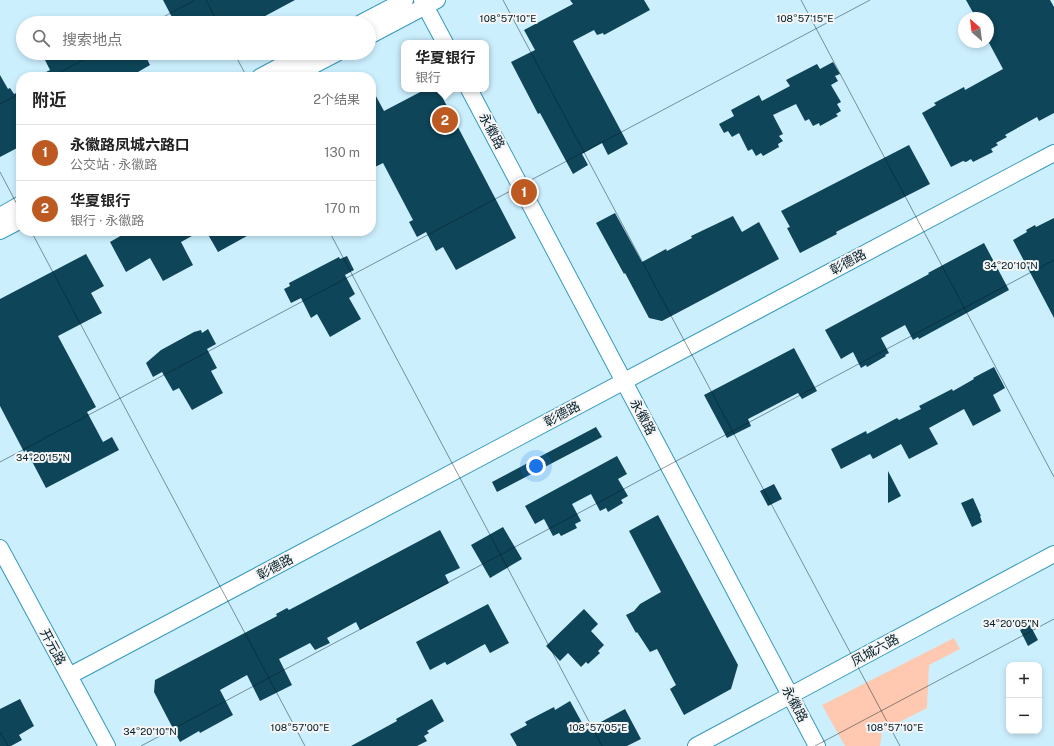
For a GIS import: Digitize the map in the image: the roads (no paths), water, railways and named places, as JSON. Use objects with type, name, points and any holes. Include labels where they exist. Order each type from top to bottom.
[{"type":"street","points":[[374,16],[404,0]]},
{"type":"street","points":[[376,32],[428,2],[444,40]]},
{"type":"street","points":[[269,72],[292,60]]},
{"type":"street","points":[[301,72],[324,60]]},
{"type":"street","name":"永徽路","points":[[471,92],[817,746]]},
{"type":"street","name":"彰德路","points":[[69,676],[1054,153]]},
{"type":"street","points":[[0,216],[16,207]]},
{"type":"street","points":[[0,232],[16,223]]},
{"type":"street","name":"开元路","points":[[0,548],[107,746]]},
{"type":"street","name":"凤城六路","points":[[696,746],[1054,554]]},
{"type":"place","name":"华夏银行","points":[[445,120]]},
{"type":"place","name":"永徽路凤城六路口","points":[[524,192]]}]
